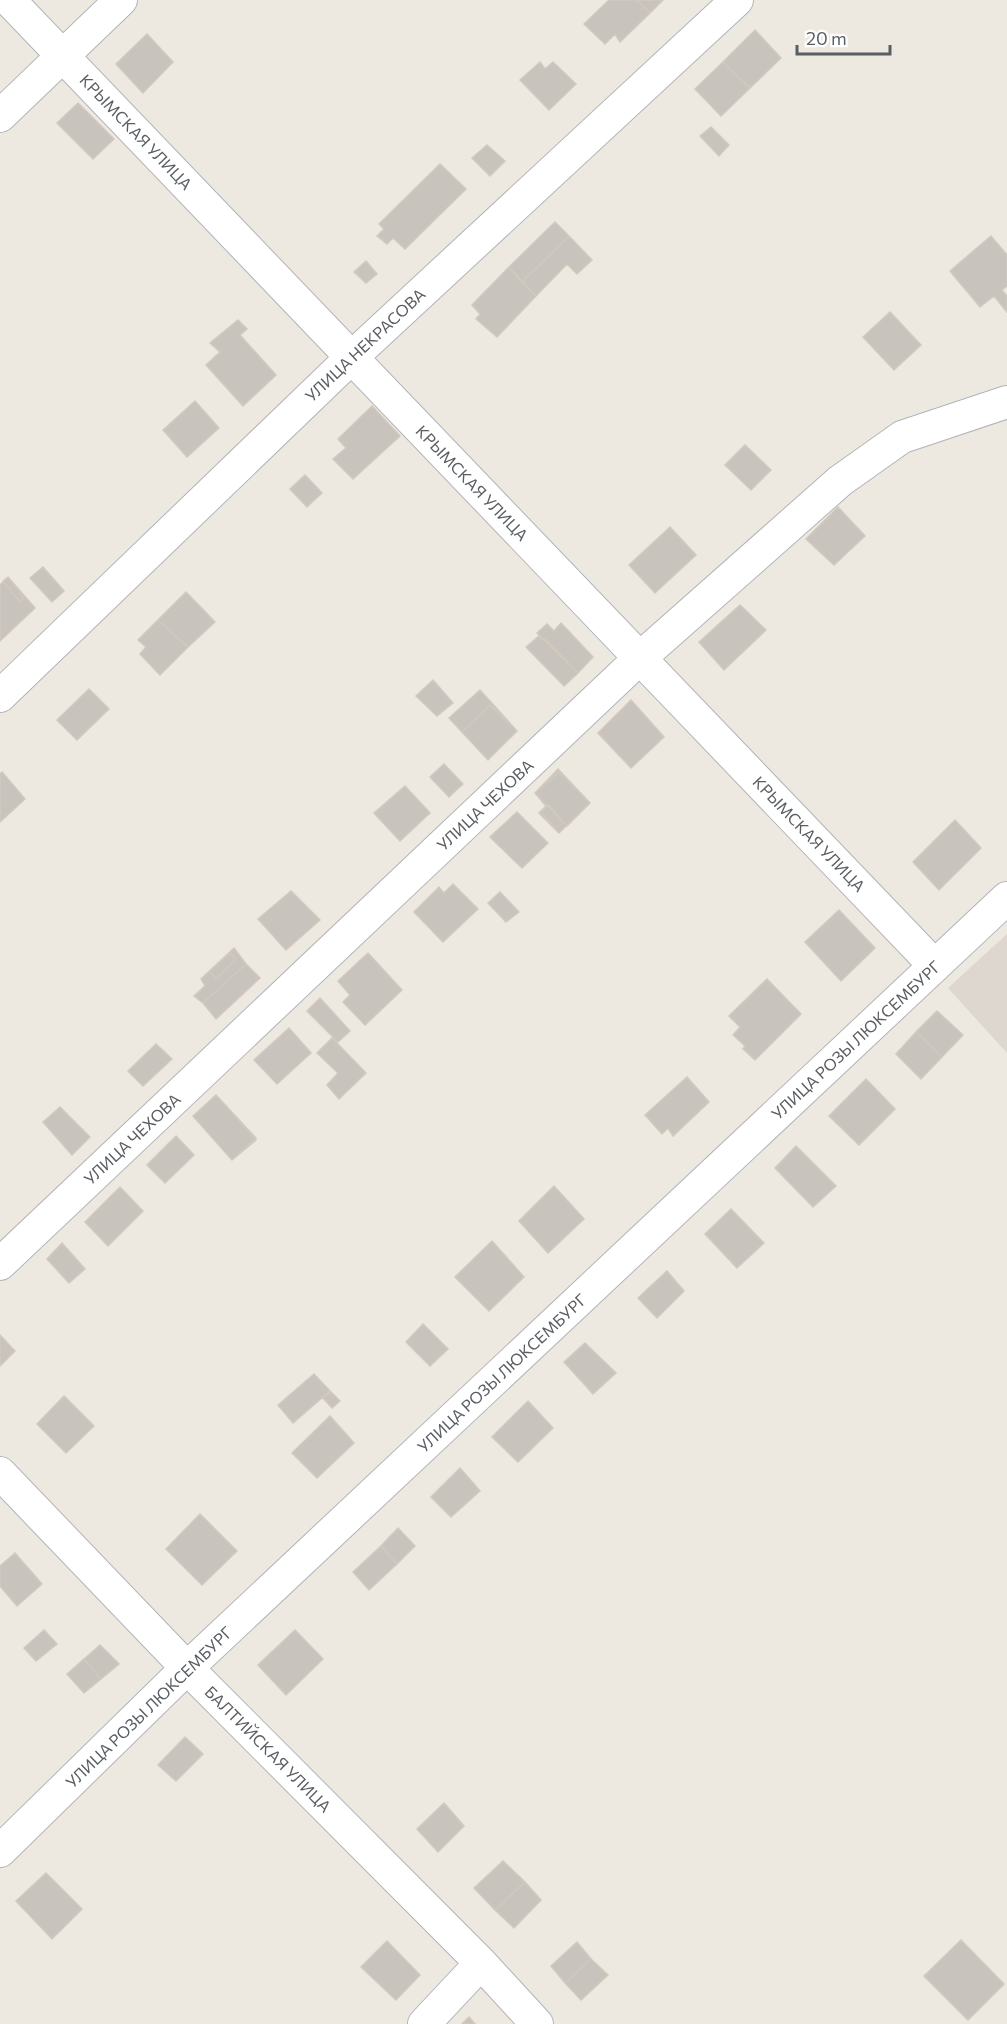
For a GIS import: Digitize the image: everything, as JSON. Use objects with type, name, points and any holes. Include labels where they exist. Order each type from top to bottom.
[{"type":"street","name":"КРЫМСКАЯ УЛИЦА","points":[[9,0],[935,966]]},
{"type":"street","points":[[0,116],[121,0]]},
{"type":"street","name":"УЛИЦА НЕКРАСОВА","points":[[0,696],[352,357],[736,0]]},
{"type":"street","name":"УЛИЦА ЧЕХОВА","points":[[0,1264],[640,658],[840,481],[902,437],[1007,402]]},
{"type":"street","name":"УЛИЦА РОЗЫ ЛЮКСЕМБУРГ","points":[[0,1851],[187,1668],[1007,898]]},
{"type":"street","name":"БАЛТИЙСКАЯ УЛИЦА","points":[[0,1473],[187,1668],[481,1964],[537,2024]]},
{"type":"street","points":[[424,2024],[481,1964]]},
{"type":"shaded area","points":[[1007,934],[1007,1053],[948,988]]},
{"type":"building","points":[[609,0],[636,0],[650,13],[620,42],[615,34],[605,44],[584,24]]},
{"type":"building","points":[[636,0],[663,0],[650,13]]},
{"type":"building","points":[[755,30],[781,58],[750,88],[723,62]]},
{"type":"building","points":[[147,34],[173,62],[143,93],[116,64]]},
{"type":"building","points":[[540,62],[545,69],[553,62],[576,84],[549,110],[520,80]]},
{"type":"building","points":[[723,62],[750,88],[721,116],[695,89]]},
{"type":"building","points":[[78,103],[114,139],[93,159],[57,123]]},
{"type":"building","points":[[711,127],[729,145],[719,156],[700,136]]},
{"type":"building","points":[[487,145],[505,161],[490,176],[472,158]]},
{"type":"building","points":[[440,164],[466,189],[405,249],[393,238],[387,244],[377,236],[384,229],[379,224]]},
{"type":"building","points":[[555,222],[569,236],[522,282],[509,267]]},
{"type":"building","points":[[569,236],[592,260],[577,274],[567,264],[536,296],[522,282]]},
{"type":"building","points":[[991,236],[1007,255],[1007,286],[1002,290],[1007,296],[1007,312],[994,296],[980,307],[950,271]]},
{"type":"building","points":[[366,261],[377,274],[366,283],[354,272]]},
{"type":"building","points":[[509,267],[536,296],[497,337],[476,319],[480,314],[472,305]]},
{"type":"building","points":[[890,312],[921,345],[894,370],[863,337]]},
{"type":"building","points":[[238,320],[247,329],[240,335],[276,375],[243,406],[206,365],[220,352],[210,343]]},
{"type":"building","points":[[195,401],[219,428],[187,457],[163,430]]},
{"type":"building","points":[[372,406],[400,436],[353,479],[333,459],[346,448],[338,439]]},
{"type":"building","points":[[745,445],[771,470],[751,490],[725,465]]},
{"type":"building","points":[[305,475],[322,493],[307,507],[290,489]]},
{"type":"building","points":[[838,507],[865,536],[834,565],[806,539]]},
{"type":"building","points":[[670,527],[696,555],[655,593],[629,565]]},
{"type":"building","points":[[43,567],[64,591],[52,602],[30,578]]},
{"type":"building","points":[[8,577],[24,598],[20,602],[3,581]]},
{"type":"building","points":[[8,577],[35,608],[0,641],[0,585]]},
{"type":"building","points":[[186,592],[215,622],[188,647],[158,620]]},
{"type":"building","points":[[740,605],[766,630],[724,670],[699,642]]},
{"type":"building","points":[[158,620],[188,647],[160,675],[140,654],[146,647],[138,640]]},
{"type":"building","points":[[561,623],[593,657],[578,673],[537,633],[547,624],[554,631]]},
{"type":"building","points":[[539,636],[544,641],[545,639],[578,673],[564,686],[526,647]]},
{"type":"building","points":[[433,680],[453,703],[437,716],[416,696]]},
{"type":"building","points":[[89,689],[109,709],[77,740],[57,720]]},
{"type":"building","points":[[480,690],[517,731],[488,760],[449,718]]},
{"type":"building","points":[[631,700],[664,737],[631,768],[598,733]]},
{"type":"building","points":[[490,705],[517,731],[488,760],[462,732]]},
{"type":"building","points":[[444,764],[463,784],[449,797],[430,777]]},
{"type":"building","points":[[558,769],[590,803],[559,833],[539,813],[546,806],[535,793]]},
{"type":"building","points":[[2,772],[25,799],[0,822],[0,774]]},
{"type":"building","points":[[559,772],[590,803],[567,826],[535,793]]},
{"type":"building","points":[[405,786],[430,813],[400,841],[374,813]]},
{"type":"building","points":[[549,805],[563,822],[556,829],[541,812]]},
{"type":"building","points":[[517,812],[548,843],[522,868],[490,837]]},
{"type":"building","points":[[955,820],[981,848],[939,890],[913,862]]},
{"type":"building","points":[[453,884],[478,909],[443,942],[414,912],[439,887],[444,893]]},
{"type":"building","points":[[291,891],[320,920],[286,950],[258,919]]},
{"type":"building","points":[[500,892],[519,912],[506,922],[488,903]]},
{"type":"building","points":[[839,910],[875,948],[841,981],[805,942]]},
{"type":"building","points":[[234,948],[246,964],[203,1003],[194,996],[205,986],[201,979]]},
{"type":"building","points":[[230,953],[236,959],[216,979],[210,971]]},
{"type":"building","points":[[368,953],[402,990],[365,1025],[343,1002],[350,995],[338,981]]},
{"type":"building","points":[[246,964],[260,978],[216,1019],[203,1003]]},
{"type":"building","points":[[767,979],[801,1014],[755,1060],[733,1035],[740,1027],[729,1016]]},
{"type":"building","points":[[320,998],[350,1031],[338,1042],[307,1011]]},
{"type":"building","points":[[937,1011],[963,1035],[942,1057],[916,1032]]},
{"type":"building","points":[[289,1028],[311,1053],[277,1084],[254,1060]]},
{"type":"building","points":[[916,1032],[942,1057],[921,1079],[896,1054]]},
{"type":"building","points":[[332,1038],[366,1073],[339,1099],[327,1085],[338,1073],[317,1053]]},
{"type":"building","points":[[156,1044],[172,1059],[143,1086],[128,1071]]},
{"type":"building","points":[[687,1077],[709,1102],[673,1136],[668,1128],[662,1134],[645,1115]]},
{"type":"building","points":[[866,1079],[895,1109],[859,1145],[829,1116]]},
{"type":"building","points":[[216,1095],[256,1138],[232,1160],[193,1116]]},
{"type":"building","points":[[216,1095],[256,1140],[232,1160],[193,1116]]},
{"type":"building","points":[[60,1107],[90,1137],[72,1155],[43,1122]]},
{"type":"building","points":[[176,1136],[194,1155],[165,1183],[147,1165]]},
{"type":"building","points":[[796,1146],[836,1186],[813,1207],[775,1168]]},
{"type":"building","points":[[554,1186],[584,1219],[548,1253],[519,1221]]},
{"type":"building","points":[[120,1187],[143,1211],[108,1246],[85,1222]]},
{"type":"building","points":[[731,1209],[764,1243],[737,1268],[705,1234]]},
{"type":"building","points":[[492,1241],[524,1277],[489,1311],[455,1277]]},
{"type":"building","points":[[62,1243],[85,1269],[69,1283],[47,1259]]},
{"type":"building","points":[[667,1271],[684,1291],[657,1318],[638,1298]]},
{"type":"building","points":[[423,1324],[448,1349],[430,1366],[406,1342]]},
{"type":"building","points":[[0,1335],[15,1351],[0,1366]]},
{"type":"building","points":[[585,1343],[616,1373],[593,1394],[564,1362]]},
{"type":"building","points":[[314,1374],[330,1391],[293,1423],[278,1405]]},
{"type":"building","points":[[331,1392],[340,1401],[332,1408],[323,1398]]},
{"type":"building","points":[[64,1396],[94,1426],[66,1453],[37,1424]]},
{"type":"building","points":[[528,1401],[553,1428],[518,1462],[492,1437]]},
{"type":"building","points":[[330,1416],[354,1443],[317,1478],[292,1453]]},
{"type":"building","points":[[460,1468],[480,1491],[451,1517],[431,1497]]},
{"type":"building","points":[[200,1514],[237,1551],[202,1585],[166,1549]]},
{"type":"building","points":[[398,1528],[415,1546],[397,1564],[381,1546]]},
{"type":"building","points":[[381,1546],[397,1564],[369,1590],[353,1572]]},
{"type":"building","points":[[15,1553],[42,1584],[17,1606],[0,1586],[0,1566]]},
{"type":"building","points":[[44,1630],[57,1644],[36,1661],[24,1648]]},
{"type":"building","points":[[295,1630],[323,1659],[286,1695],[258,1665]]},
{"type":"building","points":[[100,1645],[119,1664],[101,1679],[84,1659]]},
{"type":"building","points":[[84,1659],[101,1679],[84,1693],[67,1674]]},
{"type":"building","points":[[185,1737],[203,1754],[176,1781],[158,1765]]},
{"type":"building","points":[[444,1803],[464,1826],[438,1852],[417,1829]]},
{"type":"building","points":[[503,1861],[525,1882],[495,1910],[474,1888]]},
{"type":"building","points":[[46,1873],[82,1909],[52,1939],[16,1901]]},
{"type":"building","points":[[525,1882],[541,1900],[514,1928],[495,1910]]},
{"type":"building","points":[[961,1940],[1004,1984],[968,2020],[924,1976]]},
{"type":"building","points":[[387,1941],[420,1975],[396,2000],[361,1967]]},
{"type":"building","points":[[577,1942],[591,1959],[565,1983],[551,1966]]},
{"type":"building","points":[[591,1959],[608,1975],[581,2000],[565,1983]]},
{"type":"building","points":[[469,2017],[475,2024],[462,2024]]}]
